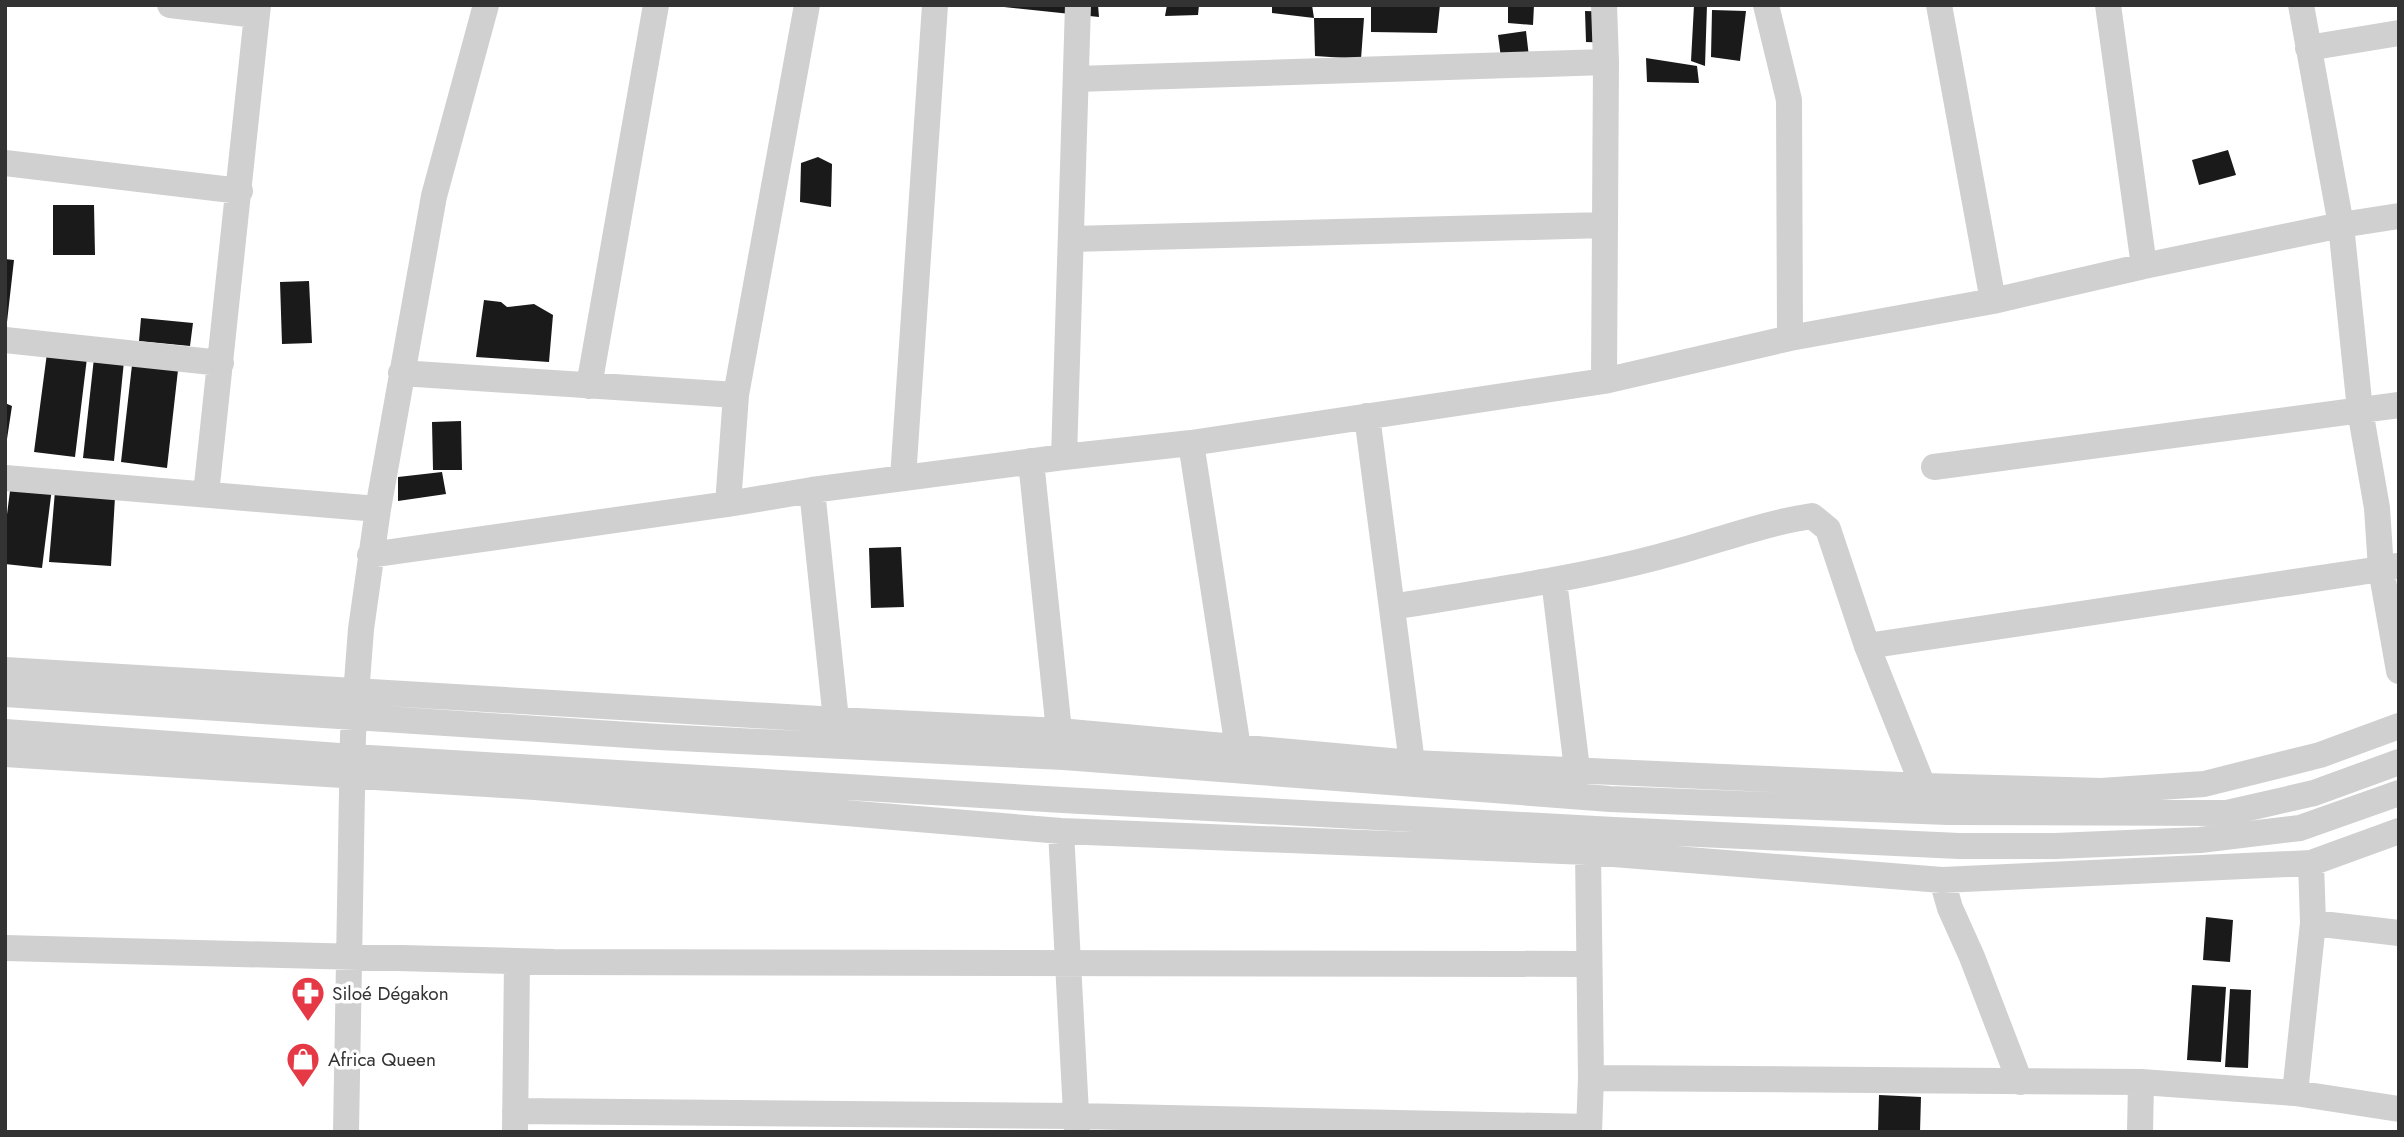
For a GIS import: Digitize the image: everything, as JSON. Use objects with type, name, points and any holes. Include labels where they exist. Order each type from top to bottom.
[{"type":"street","points":[[170,5],[257,10],[206,494]]},
{"type":"street","points":[[346,1132],[355,704],[370,555],[434,196],[485,5]]},
{"type":"street","points":[[589,386],[656,5]]},
{"type":"street","points":[[727,504],[736,395],[807,5]]},
{"type":"street","points":[[903,478],[935,5]]},
{"type":"street","points":[[1064,457],[1078,5]]},
{"type":"street","points":[[1604,5],[1604,381]]},
{"type":"street","points":[[1766,5],[1789,100],[1790,338]]},
{"type":"street","points":[[1939,5],[1993,301]]},
{"type":"street","points":[[2108,5],[2144,266]]},
{"type":"street","points":[[2301,5],[2341,225],[2360,410],[2390,567],[2399,671]]},
{"type":"street","points":[[2308,48],[2399,33]]},
{"type":"street","points":[[1076,79],[1606,62]]},
{"type":"street","points":[[5,163],[240,191]]},
{"type":"street","points":[[370,555],[812,490],[1191,443],[1604,381],[1790,338],[1993,301],[2144,266],[2341,225],[2399,216]]},
{"type":"street","points":[[1071,239],[1605,225]]},
{"type":"street","points":[[5,340],[220,363]]},
{"type":"street","points":[[401,373],[736,395]]},
{"type":"street","points":[[1934,467],[2399,405]]},
{"type":"street","points":[[1367,415],[1412,763]]},
{"type":"street","points":[[1191,443],[1238,748]]},
{"type":"street","points":[[1031,461],[1059,731]]},
{"type":"street","points":[[5,478],[378,509]]},
{"type":"street","points":[[812,490],[836,720]]},
{"type":"street","points":[[1392,607],[1554,580],[1658,557],[1781,520],[1812,516],[1828,529],[1867,646],[1923,786]]},
{"type":"street","points":[[1867,646],[2390,567]]},
{"type":"street","points":[[1554,580],[1577,769]]},
{"type":"street","points":[[5,670],[659,737],[1064,757],[1610,799],[1948,812],[2227,813],[2314,793],[2399,762]]},
{"type":"street","points":[[5,694],[294,715],[355,704],[836,720],[1059,731],[1412,763],[1923,786],[2101,791],[2204,784],[2320,755],[2399,726]]},
{"type":"street","points":[[5,732],[353,766],[534,787],[1061,831],[1588,852],[1942,880],[2311,863],[2399,831]]},
{"type":"street","points":[[5,754],[353,766],[1959,846],[2055,846],[2200,840],[2301,828],[2399,793]]},
{"type":"street","points":[[1061,831],[1076,1124]]},
{"type":"street","points":[[517,962],[515,1121],[1589,1130],[1591,1078],[1588,852]]},
{"type":"street","points":[[2295,1093],[2313,923],[2311,863]]},
{"type":"street","points":[[1942,880],[1950,908],[1972,957],[2020,1082]]},
{"type":"street","points":[[2313,923],[2399,933]]},
{"type":"street","points":[[5,948],[517,962],[1589,964]]},
{"type":"street","points":[[1591,1078],[2141,1082],[2295,1093],[2399,1109]]},
{"type":"street","points":[[2140,1132],[2141,1082]]},
{"type":"building","points":[[1098,5],[1099,17],[1004,7]]},
{"type":"building","points":[[1167,5],[1199,5],[1198,15],[1165,16]]},
{"type":"building","points":[[1272,5],[1312,5],[1314,18],[1272,13]]},
{"type":"building","points":[[1371,5],[1440,5],[1437,33],[1371,32]]},
{"type":"building","points":[[1508,5],[1534,5],[1533,25],[1508,23]]},
{"type":"building","points":[[1694,5],[1707,5],[1705,66],[1691,61]]},
{"type":"building","points":[[1712,10],[1746,11],[1740,61],[1711,57]]},
{"type":"building","points":[[1585,11],[1615,12],[1615,43],[1586,42]]},
{"type":"building","points":[[1314,18],[1364,18],[1361,59],[1315,56]]},
{"type":"building","points":[[1526,31],[1529,57],[1501,58],[1498,35]]},
{"type":"building","points":[[1646,58],[1697,66],[1699,83],[1647,82]]},
{"type":"building","points":[[2228,150],[2236,175],[2199,185],[2192,160]]},
{"type":"building","points":[[818,157],[832,164],[831,207],[800,202],[801,163]]},
{"type":"building","points":[[53,205],[94,205],[95,255],[53,255]]},
{"type":"building","points":[[5,259],[14,260],[7,322],[5,322]]},
{"type":"building","points":[[309,281],[312,343],[282,344],[280,282]]},
{"type":"building","points":[[484,300],[501,302],[507,307],[534,304],[553,315],[549,362],[476,357]]},
{"type":"building","points":[[141,318],[193,323],[190,346],[139,341]]},
{"type":"building","points":[[47,353],[87,358],[75,457],[34,452]]},
{"type":"building","points":[[94,358],[124,361],[114,461],[83,458]]},
{"type":"building","points":[[132,365],[178,370],[167,468],[121,462]]},
{"type":"building","points":[[5,403],[12,406],[7,439],[5,439]]},
{"type":"building","points":[[461,421],[462,470],[433,470],[432,422]]},
{"type":"building","points":[[442,472],[446,494],[398,501],[398,477]]},
{"type":"building","points":[[11,483],[52,488],[42,568],[5,564],[5,530]]},
{"type":"building","points":[[55,491],[115,497],[111,566],[49,562]]},
{"type":"building","points":[[901,547],[904,607],[871,608],[869,548]]},
{"type":"building","points":[[2206,917],[2233,920],[2230,962],[2203,960]]},
{"type":"building","points":[[2192,985],[2226,987],[2221,1062],[2187,1060]]},
{"type":"building","points":[[2230,989],[2251,990],[2248,1068],[2225,1067]]},
{"type":"building","points":[[1879,1095],[1921,1097],[1920,1132],[1878,1132]]},
{"type":"place","name":"Siloé Dégakon","points":[[308,1023]]},
{"type":"place","name":"Africa Queen","points":[[303,1089]]}]
